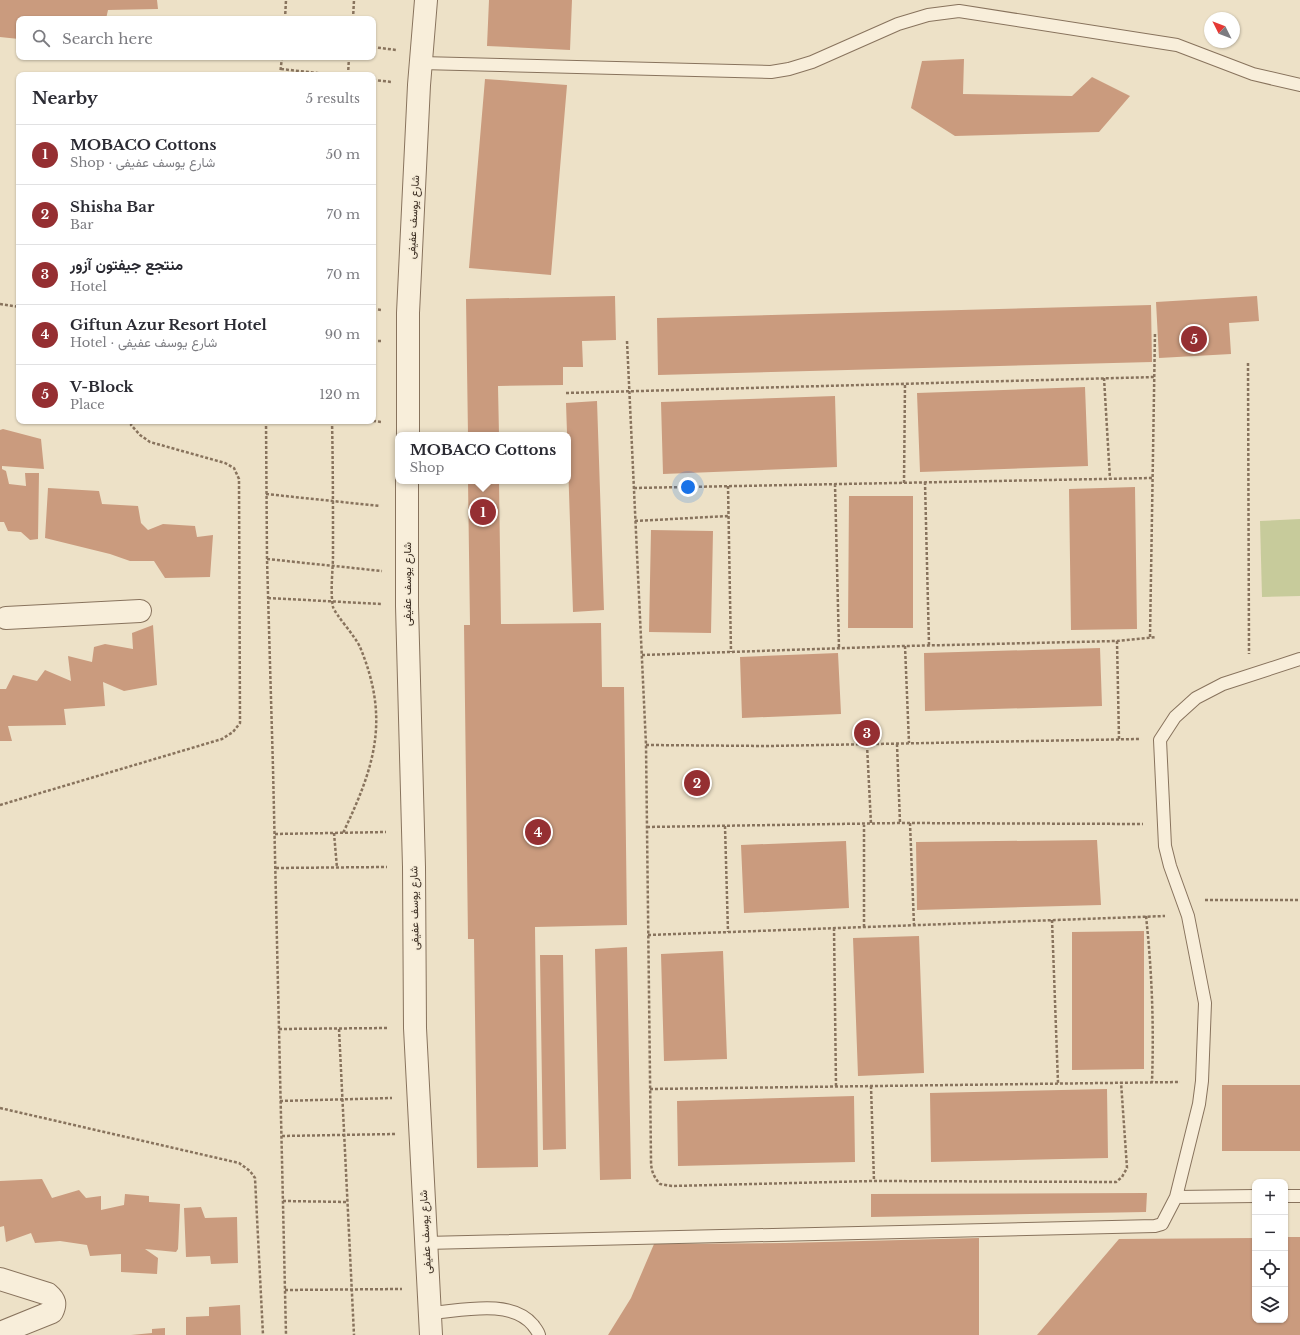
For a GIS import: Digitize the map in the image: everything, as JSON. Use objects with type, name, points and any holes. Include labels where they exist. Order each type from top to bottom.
[{"type":"street","name":"شارع يوسف عفيفى","points":[[408,432],[408,313],[421,64],[426,0]]},
{"type":"street","name":"شارع يوسف عفيفى","points":[[407,484],[407,606],[414,867],[416,1028],[418,1097],[431,1335]]},
{"type":"street","points":[[2,617],[140,611]]},
{"type":"street","points":[[0,1279],[48,1294],[53,1299],[55,1305],[52,1312],[0,1333]]},
{"type":"lane","points":[[421,64],[771,72],[789,69],[812,62],[898,24],[928,15],[959,11],[1177,45],[1253,74],[1300,85]]},
{"type":"lane","points":[[426,1243],[1155,1226],[1162,1224],[1166,1220],[1176,1197],[1183,1174],[1202,1081],[1205,1003],[1188,916],[1170,866],[1164,824],[1160,740],[1175,717],[1196,698],[1223,684],[1300,659]]},
{"type":"lane","points":[[1176,1197],[1252,1196]]},
{"type":"lane","points":[[1288,1196],[1300,1196]]},
{"type":"lane","points":[[430,1313],[501,1308],[516,1312],[529,1320],[539,1332],[539,1335]]},
{"type":"path","points":[[285,16],[286,0]]},
{"type":"path","points":[[353,16],[354,0]]},
{"type":"path","points":[[280,72],[282,60]]},
{"type":"path","points":[[348,72],[349,60]]},
{"type":"path","points":[[281,69],[308,72]]},
{"type":"path","points":[[0,304],[16,307]]},
{"type":"path","points":[[1150,638],[1155,332]]},
{"type":"path","points":[[627,341],[646,745],[651,1169],[654,1177],[660,1184],[672,1186],[874,1181],[1116,1182],[1122,1177],[1127,1168],[1121,1082]]},
{"type":"path","points":[[1248,363],[1249,675]]},
{"type":"path","points":[[566,393],[1155,377]]},
{"type":"path","points":[[1104,378],[1110,479]]},
{"type":"path","points":[[904,483],[905,383]]},
{"type":"path","points":[[0,805],[222,739],[234,732],[240,723],[239,479],[234,468],[225,463],[150,442],[140,435],[131,424]]},
{"type":"path","points":[[266,424],[267,559],[276,868],[286,1335]]},
{"type":"path","points":[[332,424],[334,608],[359,644],[369,669],[376,699],[377,725],[372,761],[362,794],[343,833]]},
{"type":"path","points":[[634,488],[1153,478]]},
{"type":"path","points":[[925,482],[929,645]]},
{"type":"path","points":[[835,484],[839,648]]},
{"type":"path","points":[[728,486],[731,652]]},
{"type":"path","points":[[266,494],[407,509]]},
{"type":"path","points":[[635,521],[728,516]]},
{"type":"path","points":[[267,559],[407,574]]},
{"type":"path","points":[[268,598],[407,606]]},
{"type":"path","points":[[642,655],[929,645],[1117,641],[1156,637]]},
{"type":"path","points":[[1117,641],[1118,739]]},
{"type":"path","points":[[905,646],[909,743]]},
{"type":"path","points":[[646,745],[769,746],[1118,739],[1160,740]]},
{"type":"path","points":[[867,744],[871,824]]},
{"type":"path","points":[[897,744],[900,823]]},
{"type":"path","points":[[647,827],[864,825],[900,823],[1164,824]]},
{"type":"path","points":[[910,823],[914,925]]},
{"type":"path","points":[[864,825],[864,927]]},
{"type":"path","points":[[725,826],[728,932]]},
{"type":"path","points":[[275,834],[412,831]]},
{"type":"path","points":[[334,833],[337,868]]},
{"type":"path","points":[[276,868],[414,867]]},
{"type":"path","points":[[1182,900],[1300,900]]},
{"type":"path","points":[[648,935],[1146,916],[1188,916]]},
{"type":"path","points":[[1146,916],[1152,971],[1154,1027],[1152,1082]]},
{"type":"path","points":[[1052,920],[1058,1083]]},
{"type":"path","points":[[834,928],[836,1086]]},
{"type":"path","points":[[279,1029],[416,1028]]},
{"type":"path","points":[[339,1029],[354,1335]]},
{"type":"path","points":[[650,1089],[1202,1081]]},
{"type":"path","points":[[871,1086],[874,1181]]},
{"type":"path","points":[[280,1101],[418,1097]]},
{"type":"path","points":[[0,1108],[239,1163],[250,1171],[255,1178],[263,1335]]},
{"type":"path","points":[[282,1136],[420,1134]]},
{"type":"path","points":[[283,1202],[348,1202]]},
{"type":"path","points":[[285,1290],[428,1289]]},
{"type":"green space","points":[[1300,519],[1300,596],[1262,597],[1260,521]]},
{"type":"building","points":[[0,0],[157,0],[158,9],[108,10],[107,16],[16,16],[16,39],[0,37]]},
{"type":"building","points":[[489,0],[572,0],[570,50],[487,46]]},
{"type":"building","points":[[964,59],[963,94],[1072,96],[1092,77],[1130,96],[1099,132],[955,136],[911,108],[922,61]]},
{"type":"building","points":[[485,79],[567,85],[551,275],[469,268]]},
{"type":"building","points":[[615,296],[616,340],[582,341],[583,367],[563,367],[563,385],[498,386],[499,432],[468,432],[466,299]]},
{"type":"building","points":[[1257,296],[1259,321],[1229,323],[1231,354],[1159,358],[1156,302]]},
{"type":"building","points":[[1151,305],[1152,362],[658,375],[657,318]]},
{"type":"building","points":[[1085,387],[1088,466],[920,472],[917,393]]},
{"type":"building","points":[[835,396],[837,467],[663,474],[661,402]]},
{"type":"building","points":[[597,401],[604,610],[573,612],[569,484],[571,484],[571,432],[567,432],[566,403]]},
{"type":"building","points":[[3,429],[41,439],[44,469],[2,466],[2,469],[6,471],[9,484],[26,486],[25,473],[39,473],[38,539],[30,540],[21,532],[8,531],[4,522],[0,522],[0,430]]},
{"type":"building","points":[[468,484],[499,484],[501,624],[601,623],[602,687],[624,687],[627,925],[535,927],[538,1167],[477,1168],[474,939],[468,939],[464,625],[470,625]]},
{"type":"building","points":[[1135,487],[1137,629],[1071,630],[1069,489]]},
{"type":"building","points":[[48,488],[99,491],[102,504],[138,506],[141,523],[148,530],[163,524],[195,526],[197,537],[213,535],[210,577],[165,578],[154,561],[130,561],[110,554],[45,538]]},
{"type":"building","points":[[849,496],[913,496],[913,628],[848,628]]},
{"type":"building","points":[[651,530],[713,531],[711,633],[649,632]]},
{"type":"building","points":[[153,625],[157,685],[124,691],[103,682],[105,706],[64,709],[66,725],[8,726],[12,741],[0,741],[0,689],[6,689],[13,675],[37,681],[45,670],[71,681],[68,656],[92,662],[94,647],[105,644],[133,649],[132,633]]},
{"type":"building","points":[[1100,648],[1102,706],[925,711],[924,653]]},
{"type":"building","points":[[838,653],[841,714],[742,718],[740,657]]},
{"type":"building","points":[[1097,840],[1101,905],[917,910],[916,842]]},
{"type":"building","points":[[846,841],[849,908],[744,913],[741,845]]},
{"type":"building","points":[[1144,931],[1144,1069],[1072,1070],[1072,932]]},
{"type":"building","points":[[919,936],[924,1073],[858,1076],[853,938]]},
{"type":"building","points":[[627,947],[631,1179],[600,1180],[595,949]]},
{"type":"building","points":[[723,951],[727,1059],[664,1061],[661,954]]},
{"type":"building","points":[[540,955],[563,955],[566,1149],[543,1150]]},
{"type":"building","points":[[1222,1085],[1300,1085],[1300,1151],[1222,1151]]},
{"type":"building","points":[[1107,1089],[1108,1158],[931,1162],[930,1093]]},
{"type":"building","points":[[854,1096],[855,1162],[678,1166],[677,1101]]},
{"type":"building","points":[[42,1179],[52,1198],[79,1190],[86,1198],[101,1196],[101,1210],[124,1205],[125,1194],[149,1196],[149,1202],[180,1204],[178,1249],[176,1252],[145,1249],[158,1258],[157,1274],[121,1272],[121,1254],[90,1256],[87,1245],[60,1241],[35,1243],[31,1233],[6,1242],[4,1226],[0,1227],[0,1181]]},
{"type":"building","points":[[1147,1193],[1146,1212],[871,1217],[871,1194]]},
{"type":"building","points":[[201,1207],[205,1218],[237,1217],[238,1263],[211,1264],[210,1256],[186,1257],[184,1208]]},
{"type":"building","points":[[1288,1237],[1300,1237],[1300,1335],[1037,1335],[1119,1239],[1252,1238],[1252,1323],[1288,1323]]},
{"type":"building","points":[[979,1238],[979,1335],[608,1335],[631,1298],[654,1244],[785,1243]]},
{"type":"building","points":[[240,1305],[241,1335],[186,1335],[186,1317],[209,1316],[209,1307]]},
{"type":"building","points":[[165,1328],[165,1335],[131,1335],[152,1333],[152,1329]]},
{"type":"place","name":"V-Block","points":[[1194,339]]},
{"type":"place","name":"MOBACO Cottons","points":[[483,512]]},
{"type":"place","name":"منتجع جيفتون آزور","points":[[867,733]]},
{"type":"place","name":"Shisha Bar","points":[[697,783]]},
{"type":"place","name":"Giftun Azur Resort Hotel","points":[[538,832]]}]
